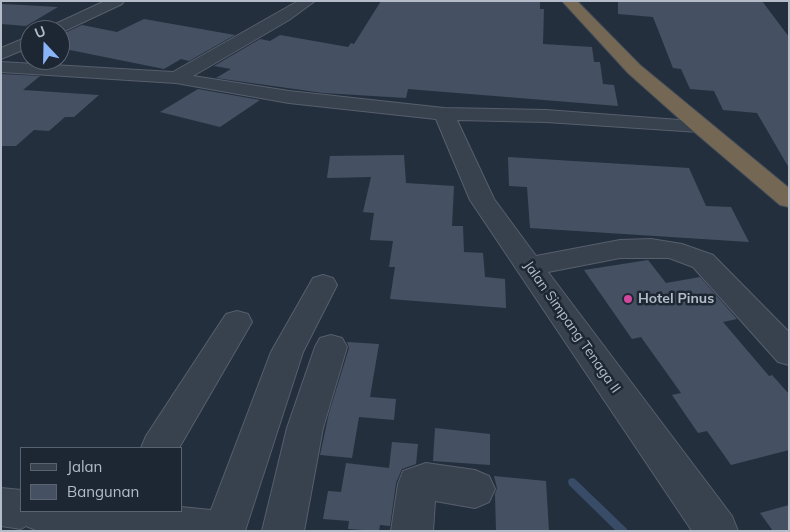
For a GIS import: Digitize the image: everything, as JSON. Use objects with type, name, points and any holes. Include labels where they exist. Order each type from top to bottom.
[{"type":"highway","points":[[569,1],[634,69],[699,126],[789,200]]},
{"type":"street","points":[[70,23],[116,1]]},
{"type":"street","points":[[176,78],[284,17],[308,1]]},
{"type":"street","points":[[1,54],[20,45]]},
{"type":"street","points":[[1,67],[176,78],[289,97],[444,114],[554,116],[699,126]]},
{"type":"street","name":"Jalan Simpang Tenaga II","points":[[444,114],[482,200],[718,531]]},
{"type":"street","points":[[529,266],[620,249],[651,248],[673,250],[703,262],[747,306],[789,353]]},
{"type":"street","points":[[224,531],[287,352],[323,285]]},
{"type":"street","points":[[160,447],[237,322]]},
{"type":"street","points":[[283,531],[305,428],[331,346]]},
{"type":"street","points":[[412,531],[417,484],[426,481],[475,489]]},
{"type":"street","points":[[1,507],[20,509]]},
{"type":"street","points":[[46,512],[216,531]]},
{"type":"building","points":[[381,1],[540,1],[540,9],[544,9],[543,44],[592,47],[594,62],[600,62],[603,84],[614,85],[618,106],[408,89],[406,98],[323,93],[216,78],[231,69],[214,66],[260,39],[270,41],[280,35],[348,47],[351,43],[354,44]]},
{"type":"building","points":[[618,1],[762,1],[789,37],[789,168],[757,113],[723,110],[714,91],[690,89],[681,69],[673,68],[653,17],[618,14]]},
{"type":"building","points":[[1,4],[58,7],[36,20],[20,20],[20,26],[1,24]]},
{"type":"building","points":[[144,19],[235,35],[189,61],[181,59],[164,69],[70,50],[70,30],[82,25],[117,32]]},
{"type":"building","points":[[1,74],[40,76],[23,90],[99,95],[74,117],[65,117],[49,131],[34,130],[16,146],[1,146]]},
{"type":"building","points":[[198,89],[260,100],[220,127],[160,112]]},
{"type":"building","points":[[404,155],[406,183],[454,186],[452,226],[463,226],[464,252],[483,253],[485,277],[505,279],[506,308],[390,299],[395,267],[389,267],[393,241],[370,240],[374,213],[363,212],[371,177],[327,178],[330,156]]},
{"type":"building","points":[[508,157],[689,168],[706,206],[731,207],[749,242],[530,228],[527,187],[509,186]]},
{"type":"building","points":[[648,260],[666,283],[700,277],[737,319],[723,322],[769,376],[772,375],[789,394],[789,450],[731,465],[707,431],[698,433],[672,395],[681,393],[641,337],[632,339],[584,270]]},
{"type":"building","points":[[347,342],[379,344],[370,397],[396,399],[394,420],[359,417],[352,458],[320,455],[329,413],[349,348]]},
{"type":"building","points":[[435,428],[490,434],[490,465],[433,461]]},
{"type":"building","points":[[392,442],[418,444],[416,464],[402,469],[396,483],[390,526],[380,525],[379,531],[348,529],[349,521],[323,519],[328,491],[341,492],[346,463],[389,468]]},
{"type":"building","points":[[494,476],[546,481],[549,531],[496,531],[495,494],[497,488]]},
{"type":"building","points":[[789,505],[789,531],[773,531],[760,513]]},
{"type":"waterway","points":[[572,482],[623,531]]},
{"type":"place","name":"Hotel Pinus","points":[[628,299]]}]
